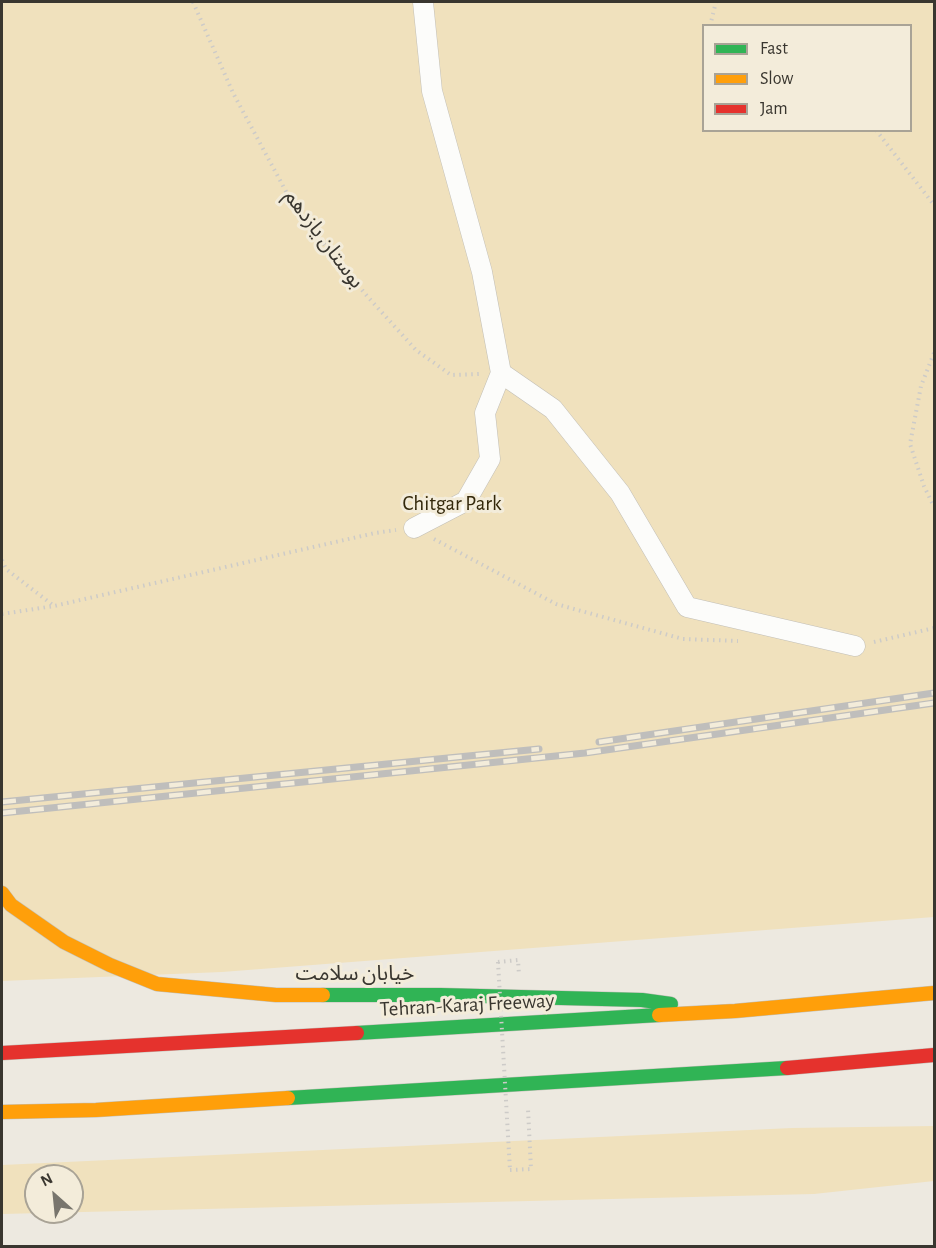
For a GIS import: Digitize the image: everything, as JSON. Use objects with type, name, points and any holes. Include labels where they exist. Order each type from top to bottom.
[{"type":"main road","name":"خیابان سلامت","points":[[2,893],[11,905],[64,942],[110,966],[157,984],[276,995],[440,994],[642,1000],[735,1011]]},
{"type":"main road","name":"Tehran-Karaj Freeway","points":[[2,1053],[735,1011],[934,993]]},
{"type":"main road","points":[[2,1112],[96,1110],[762,1070],[934,1055]]},
{"type":"street","points":[[414,528],[466,501],[490,459],[485,413],[501,373],[482,272],[432,91],[423,2]]},
{"type":"street","points":[[501,373],[553,409],[620,493],[687,607],[855,646]]},
{"type":"path","name":"بوستان یازدهم","points":[[193,2],[233,93],[296,210],[367,296],[416,350],[451,375],[501,373]]},
{"type":"path","points":[[710,24],[716,2]]},
{"type":"path","points":[[878,132],[934,205]]},
{"type":"path","points":[[934,353],[921,386],[910,444],[924,486],[934,507]]},
{"type":"path","points":[[2,614],[54,606],[375,533],[414,528],[556,604],[683,639],[740,641]]},
{"type":"path","points":[[2,560],[6,569],[54,606]]},
{"type":"path","points":[[855,646],[934,628]]},
{"type":"path","points":[[518,960],[498,962],[510,1170],[531,1169],[526,1084]]},
{"type":"green space","name":"Chitgar Park","points":[[2,2],[934,2],[934,917],[222,972],[2,981]]},
{"type":"green space","points":[[934,1126],[934,1181],[814,1194],[84,1212],[84,1164],[24,1164],[24,1213],[2,1214],[2,1165],[792,1128]]},
{"type":"railway","points":[[599,742],[934,693]]},
{"type":"railway","points":[[2,813],[585,753],[934,703]]},
{"type":"railway","points":[[2,802],[539,749]]},
{"type":"traffic: fast","points":[[323,995],[440,995],[642,1000],[671,1004]]},
{"type":"traffic: fast","points":[[357,1033],[659,1015]]},
{"type":"traffic: fast","points":[[288,1098],[787,1068]]},
{"type":"traffic: slow","points":[[2,893],[11,905],[64,942],[110,965],[157,984],[276,995],[323,995]]},
{"type":"traffic: slow","points":[[659,1015],[735,1011],[934,993]]},
{"type":"traffic: slow","points":[[2,1112],[96,1110],[288,1098]]},
{"type":"traffic: jam","points":[[2,1053],[357,1033]]},
{"type":"traffic: jam","points":[[787,1068],[934,1055]]}]
